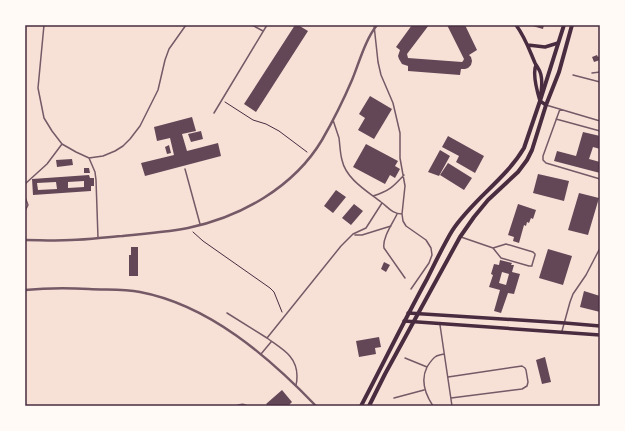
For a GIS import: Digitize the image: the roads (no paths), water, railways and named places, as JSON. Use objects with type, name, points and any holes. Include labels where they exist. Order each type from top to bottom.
[{"type":"main road","points":[[516,25],[528,45],[536,65],[534,69],[536,88],[540,101],[546,105]]},
{"type":"main road","points":[[361,406],[452,231],[474,203],[504,174],[524,148],[564,25]]},
{"type":"main road","points":[[369,406],[460,237],[488,200],[518,172],[527,160],[532,150],[546,105],[559,72],[572,25]]},
{"type":"main road","points":[[528,45],[545,47],[558,43]]},
{"type":"main road","points":[[408,314],[600,326]]},
{"type":"main road","points":[[404,321],[600,335]]},
{"type":"street","points":[[25,240],[72,240],[157,233],[189,228],[240,210],[276,190],[311,156],[322,140],[352,80],[363,51],[375,26]]},
{"type":"street","points":[[25,290],[70,289],[140,292],[164,298],[210,319],[232,332],[261,354],[296,385],[316,406]]},
{"type":"lane","points":[[44,25],[38,88],[44,118],[62,144],[89,158],[103,156],[123,146],[140,126],[158,90],[169,49],[186,25]]},
{"type":"lane","points":[[252,25],[263,31]]},
{"type":"lane","points":[[214,113],[267,25]]},
{"type":"lane","points":[[375,26],[378,62],[393,103],[400,133],[400,158],[405,186],[402,214],[403,221],[406,226],[426,240],[431,248],[432,255],[429,264],[411,289]]},
{"type":"lane","points":[[592,73],[600,72]]},
{"type":"lane","points":[[573,75],[600,82]]},
{"type":"lane","points":[[546,105],[600,121]]},
{"type":"lane","points":[[560,109],[543,156],[544,160],[546,163],[600,179]]},
{"type":"lane","points":[[556,119],[600,131]]},
{"type":"lane","points":[[333,120],[339,139],[342,160],[345,168],[356,182],[372,196],[392,212],[402,214]]},
{"type":"lane","points":[[25,184],[47,164],[62,144]]},
{"type":"lane","points":[[89,158],[96,180],[98,238]]},
{"type":"lane","points":[[185,169],[200,224]]},
{"type":"lane","points":[[372,196],[389,190],[404,175]]},
{"type":"lane","points":[[25,197],[28,205],[25,211]]},
{"type":"lane","points":[[267,338],[341,246],[353,234],[366,228],[382,203]]},
{"type":"lane","points":[[398,214],[383,244],[384,248],[405,278]]},
{"type":"lane","points":[[353,234],[362,235],[391,226]]},
{"type":"lane","points":[[460,237],[493,248],[501,258],[532,266],[535,255],[532,252],[506,244],[493,248]]},
{"type":"lane","points":[[562,332],[573,294],[586,275],[600,248]]},
{"type":"lane","points":[[227,313],[267,338],[291,357],[295,362],[297,373],[296,385]]},
{"type":"lane","points":[[440,324],[452,406]]},
{"type":"lane","points":[[261,354],[272,342]]},
{"type":"lane","points":[[433,406],[424,390],[424,373],[434,357],[444,354]]},
{"type":"lane","points":[[405,358],[427,368]]},
{"type":"lane","points":[[448,377],[522,366],[526,370],[528,382],[527,386],[522,389],[451,398]]},
{"type":"lane","points":[[394,398],[424,390]]},
{"type":"lane","points":[[236,406],[241,404],[247,406]]}]
